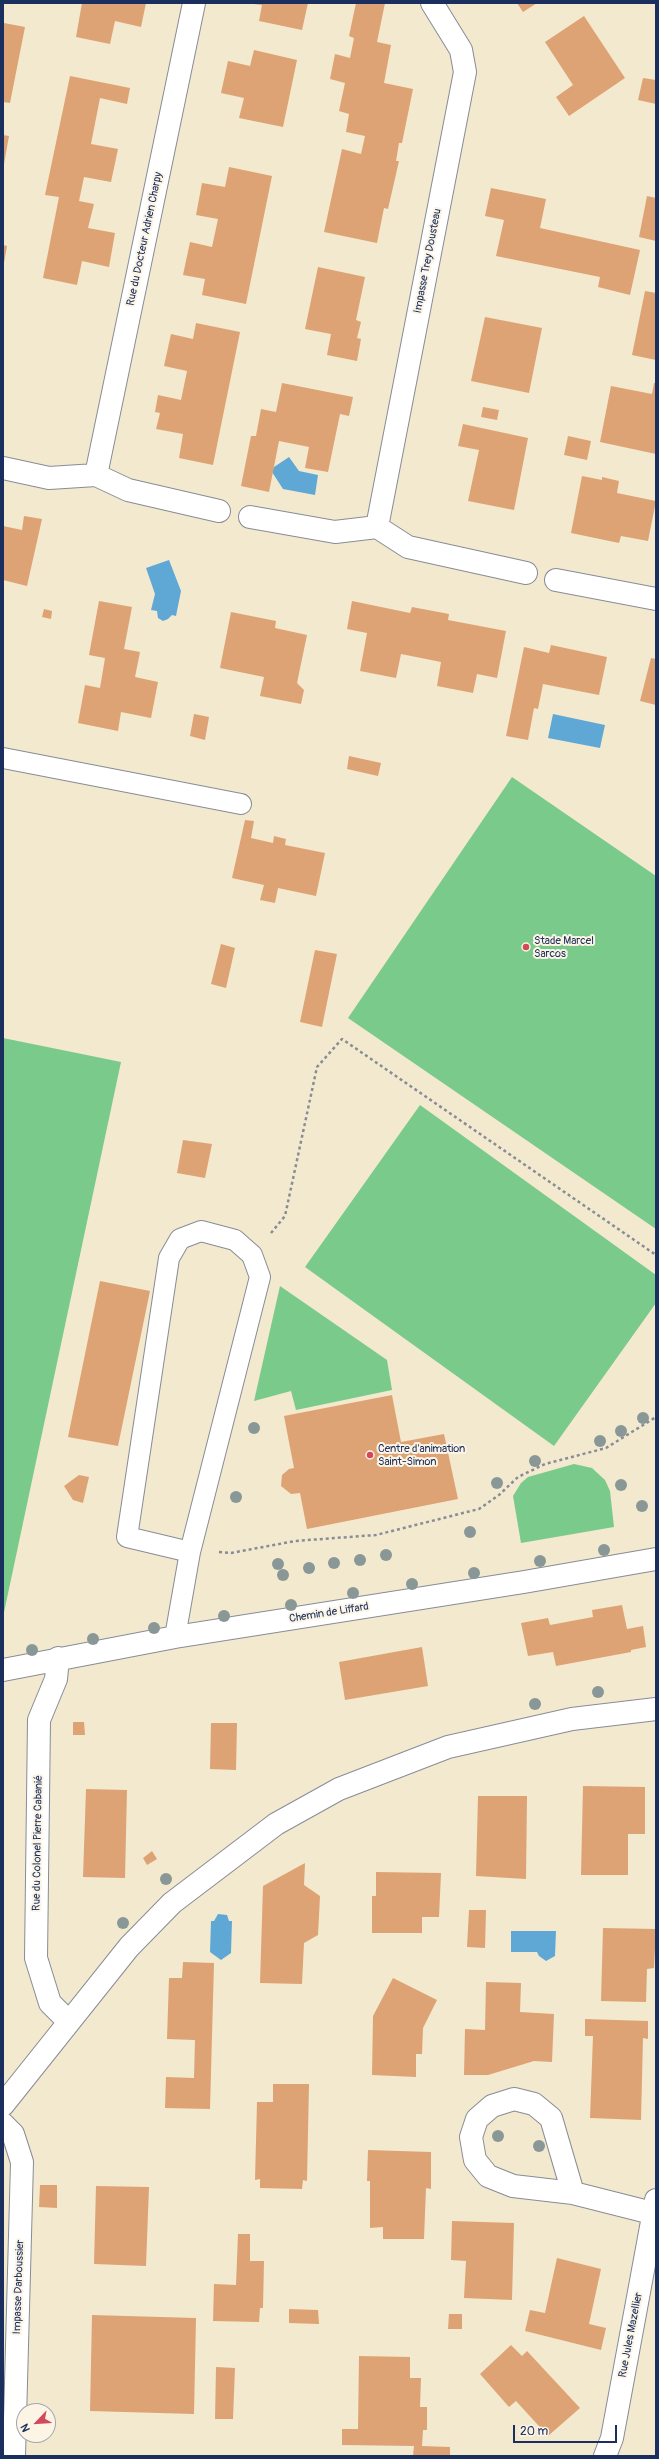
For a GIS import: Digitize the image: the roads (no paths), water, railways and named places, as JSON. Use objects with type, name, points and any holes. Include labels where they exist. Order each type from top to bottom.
[{"type":"street","name":"Rue du Docteur Adrien Charpy","points":[[96,475],[194,3]]},
{"type":"street","name":"Impasse Trey Dousteau","points":[[377,527],[465,72],[461,50],[432,3]]},
{"type":"street","points":[[3,468],[49,478],[96,475],[128,490],[219,511]]},
{"type":"street","points":[[250,517],[335,532],[377,527],[408,547],[526,573]]},
{"type":"street","points":[[556,580],[656,599]]},
{"type":"street","name":"Chemin de Liffard","points":[[3,1670],[58,1658],[175,1637],[524,1582],[656,1559]]},
{"type":"street","name":"Rue du Colonel Pierre Cabanié","points":[[58,1658],[56,1679],[39,1720],[36,1958],[50,2003],[69,2022]]},
{"type":"street","points":[[3,2105],[129,1947],[172,1903],[276,1824],[339,1789],[448,1747],[572,1719],[656,1709]]},
{"type":"street","name":"Rue Jules Mazellier","points":[[573,2193],[551,2118],[534,2104],[514,2099],[492,2106],[477,2119],[471,2137],[475,2160],[488,2176],[513,2186],[573,2193],[654,2206],[612,2438],[605,2456]]},
{"type":"street","name":"Impasse Darboussier","points":[[3,2124],[13,2134],[22,2162],[14,2456]]},
{"type":"lane","points":[[3,758],[242,804]]},
{"type":"lane","points":[[175,1637],[190,1552],[260,1277],[252,1255],[235,1240],[201,1231],[180,1239],[169,1258],[127,1537],[190,1552]]},
{"type":"water","points":[[289,457],[299,471],[318,475],[315,495],[283,489],[272,472],[274,467]]},
{"type":"water","points":[[169,560],[181,591],[176,616],[172,615],[163,621],[158,618],[157,611],[151,610],[155,594],[146,568]]},
{"type":"water","points":[[553,714],[605,725],[600,748],[548,738]]},
{"type":"water","points":[[218,1914],[227,1915],[229,1921],[232,1921],[231,1953],[221,1960],[210,1952],[211,1921],[214,1921]]},
{"type":"water","points":[[511,1931],[556,1931],[555,1956],[546,1961],[539,1956],[537,1952],[511,1952]]},
{"type":"place","name":"Stade Marcel Sarcos","points":[[526,947]]},
{"type":"place","name":"Centre d'animation Saint-Simon","points":[[370,1455]]}]
